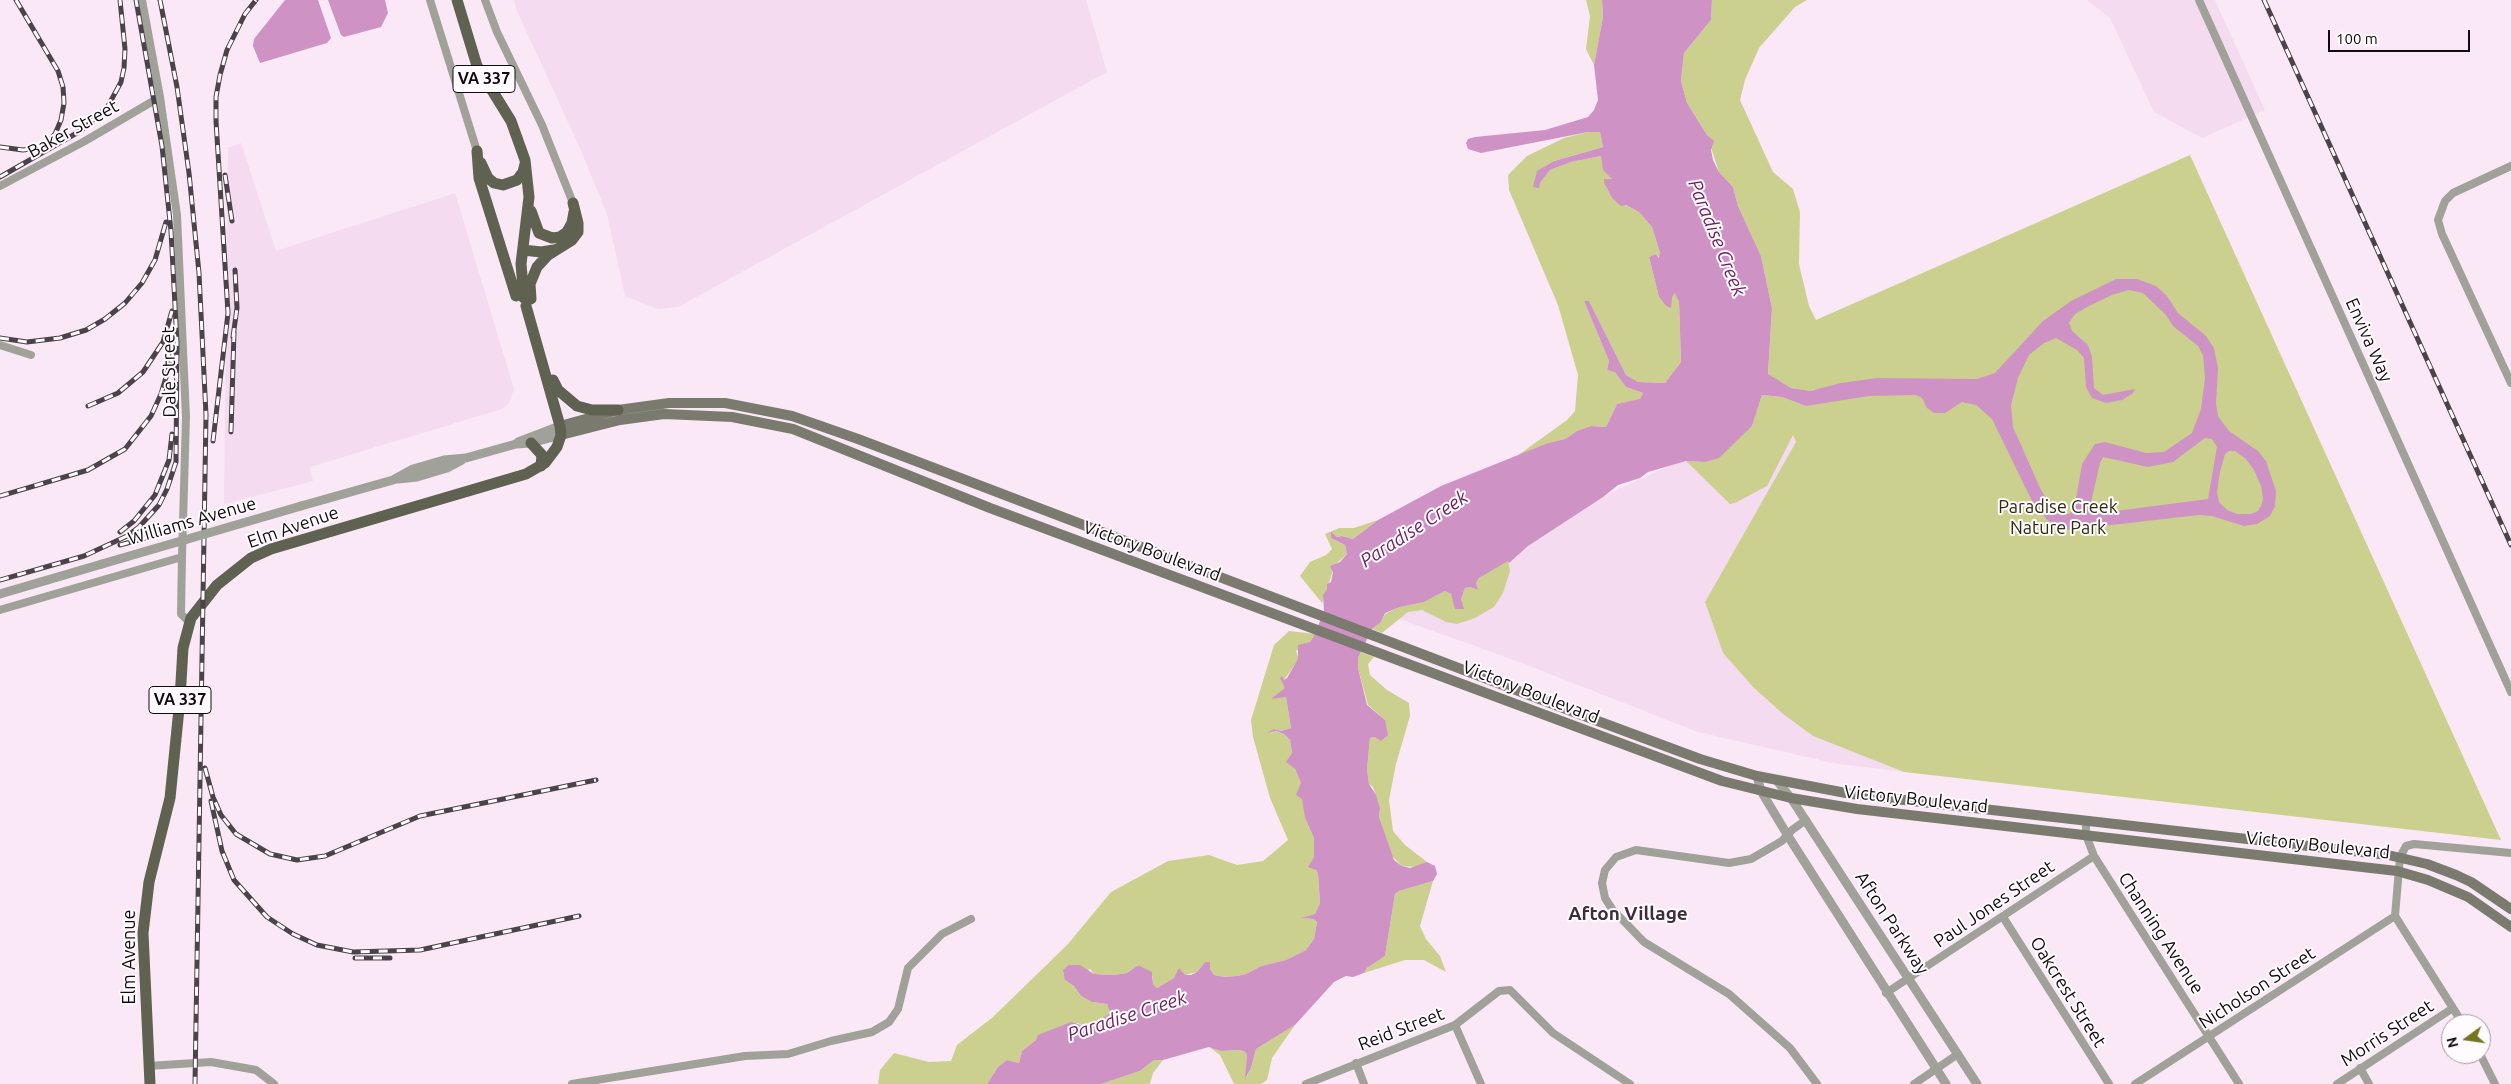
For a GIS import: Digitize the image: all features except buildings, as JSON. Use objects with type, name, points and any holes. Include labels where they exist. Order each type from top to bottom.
[{"type":"main road","name":"VA 337","points":[[456,0],[477,66],[511,121],[524,156],[529,197],[522,250],[521,276],[525,302]]},
{"type":"main road","points":[[477,151],[485,174],[491,181],[498,184],[508,184],[517,180],[523,172],[524,156]]},
{"type":"main road","points":[[477,151],[479,178],[525,302],[538,345]]},
{"type":"main road","points":[[529,197],[535,227],[542,234],[552,238],[564,235],[570,228],[574,218],[573,203]]},
{"type":"main road","points":[[561,430],[544,364],[525,302],[534,272],[543,260],[572,240],[578,232],[578,223],[573,203]]},
{"type":"main road","points":[[522,250],[541,252],[556,250]]},
{"type":"main road","points":[[544,364],[558,390],[572,403],[592,410],[618,410]]},
{"type":"main road","name":"Victory Boulevard","points":[[561,430],[618,410],[669,403],[725,403],[792,416],[821,425],[1700,759],[1756,776],[1851,794],[2400,857],[2456,875],[2492,895],[2511,909]]},
{"type":"main road","points":[[742,418],[744,406]]},
{"type":"main road","name":"Victory Boulevard","points":[[561,430],[648,415],[707,415],[742,418],[793,429],[990,508],[1391,656],[1689,770],[1761,791],[1857,809],[2397,871],[2428,880],[2468,897],[2511,927]]},
{"type":"main road","name":"Elm Avenue","points":[[150,1084],[143,933],[149,882],[170,798],[184,637],[198,608],[217,585],[251,558],[271,549],[526,474],[541,466],[553,454],[561,430]]},
{"type":"main road","points":[[531,443],[541,452],[541,466]]},
{"type":"street","name":"Dale Street","points":[[142,0],[160,97],[177,216],[183,316],[186,417],[181,614],[190,623]]},
{"type":"street","points":[[430,0],[477,151]]},
{"type":"street","points":[[485,0],[497,32],[542,125],[573,203]]},
{"type":"street","name":"Enviva Way","points":[[2199,0],[2511,692]]},
{"type":"street","name":"Baker Street","points":[[0,186],[85,141],[160,97]]},
{"type":"street","points":[[2511,166],[2453,193],[2445,200],[2438,220],[2442,234],[2511,383]]},
{"type":"street","points":[[0,345],[31,355]]},
{"type":"street","name":"Williams Avenue","points":[[516,444],[531,443],[561,430]]},
{"type":"street","name":"Williams Avenue","points":[[0,594],[393,480],[413,469],[444,460],[466,458],[561,430]]},
{"type":"street","points":[[0,610],[182,557]]},
{"type":"street","points":[[1756,776],[1761,791],[1788,836],[1886,994],[1946,1084]]},
{"type":"street","name":"Afton Parkway","points":[[1777,781],[1806,820],[1977,1084]]},
{"type":"street","points":[[1806,820],[1792,830],[1788,836],[1751,860],[1729,863],[1636,850],[1616,858],[1605,870],[1602,883],[1608,904],[1644,942],[1729,994],[1790,1048],[1817,1084]]},
{"type":"street","name":"Channing Avenue","points":[[2086,820],[2086,835],[2094,856],[2239,1084]]},
{"type":"street","points":[[2457,1014],[2395,916],[2397,871],[2400,857],[2406,846],[2414,844],[2511,853]]},
{"type":"street","name":"Paul Jones Street","points":[[1886,994],[2094,856]]},
{"type":"street","name":"Nicholson Street","points":[[2136,1084],[2395,916]]},
{"type":"street","name":"Oakcrest Street","points":[[2003,917],[2109,1084]]},
{"type":"street","points":[[572,1084],[745,1056],[788,1054],[831,1041],[872,1032],[889,1022],[898,1009],[908,968],[942,934],[971,919]]},
{"type":"street","name":"Reid Street","points":[[1306,1084],[1455,1024],[1499,991],[1510,990],[1553,1033],[1630,1084]]},
{"type":"street","name":"Morris Street","points":[[2337,1084],[2453,1008]]},
{"type":"street","points":[[1455,1024],[1481,1084]]},
{"type":"street","points":[[1914,1084],[1958,1054]]},
{"type":"street","points":[[148,1066],[211,1062],[256,1070],[274,1084]]},
{"type":"street","points":[[1356,1063],[1364,1084]]},
{"type":"street","points":[[2485,1064],[2495,1084]]},
{"type":"street","points":[[2360,1068],[2369,1084]]},
{"type":"shaded area","points":[[514,0],[1086,0],[1107,72],[678,307],[658,309],[625,296],[607,214],[579,146],[517,11]]},
{"type":"shaded area","points":[[2087,0],[2215,0],[2265,110],[2202,138],[2154,112],[2110,18]]},
{"type":"shaded area","points":[[241,143],[276,251],[455,193],[514,389],[509,403],[502,409],[310,467],[313,481],[224,504],[228,148]]},
{"type":"shaded area","points":[[1826,361],[1793,450],[1705,602],[1723,653],[1754,688],[1783,714],[1813,736],[1904,772],[1833,763],[1698,732],[1514,660],[1377,611],[1405,588],[1673,464]]},
{"type":"green space","points":[[1586,0],[1602,0],[1603,17],[1594,65],[1586,49],[1590,16]]},
{"type":"green space","name":"Paradise Creek Nature Park","points":[[1712,0],[1807,0],[1795,7],[1759,48],[1745,80],[1740,100],[1773,172],[1793,189],[1800,212],[1799,264],[1809,306],[1816,320],[2190,155],[2501,840],[1904,772],[1813,736],[1783,714],[1754,688],[1723,653],[1705,602],[1796,442],[1793,435],[1767,486],[1730,504],[1686,461],[1705,462],[1752,426],[1762,395],[1782,397],[1806,406],[1815,389],[1810,391],[1791,388],[1768,375],[1772,308],[1761,256],[1738,206],[1733,187],[1719,172],[1707,135],[1687,103],[1681,81],[1684,53],[1711,20]]},
{"type":"green space","points":[[1588,132],[1600,132],[1603,147],[1554,161],[1540,183],[1550,170],[1571,162],[1601,156],[1612,179],[1605,179],[1604,183],[1612,198],[1639,212],[1652,227],[1660,258],[1656,254],[1649,257],[1659,297],[1666,306],[1675,292],[1679,302],[1681,362],[1665,383],[1638,382],[1626,375],[1589,301],[1584,301],[1609,361],[1607,370],[1615,371],[1626,387],[1643,393],[1640,400],[1617,404],[1606,427],[1591,426],[1577,431],[1565,439],[1548,443],[1517,456],[1567,420],[1575,411],[1578,375],[1558,305],[1509,190],[1508,175],[1527,156],[1564,138]]},
{"type":"green space","points":[[1378,520],[1353,539],[1342,536],[1337,537],[1331,533],[1331,538],[1345,545],[1347,554],[1335,565],[1322,603],[1300,576],[1310,562],[1326,555],[1332,549],[1325,534],[1339,528],[1354,528]]},
{"type":"green space","points":[[1508,560],[1510,571],[1503,593],[1494,607],[1475,618],[1457,624],[1446,622],[1422,610],[1408,612],[1382,633],[1372,629],[1381,622],[1385,614],[1400,607],[1424,602],[1445,591],[1451,594],[1463,608],[1461,599],[1465,588],[1470,587],[1478,590],[1476,583],[1479,578]]},
{"type":"green space","points":[[1289,631],[1315,634],[1310,642],[1296,651],[1299,659],[1284,680],[1285,688],[1281,696],[1286,697],[1291,728],[1281,731],[1274,729],[1270,733],[1275,731],[1284,734],[1290,740],[1292,754],[1289,762],[1295,769],[1301,783],[1305,818],[1314,838],[1314,857],[1312,863],[1318,874],[1320,903],[1315,914],[1303,918],[1315,919],[1317,922],[1314,939],[1306,950],[1286,960],[1261,966],[1246,974],[1237,976],[1224,977],[1214,975],[1210,969],[1210,962],[1205,962],[1197,972],[1174,978],[1157,988],[1153,984],[1153,976],[1137,966],[1127,973],[1114,975],[1094,974],[1090,969],[1065,980],[1074,986],[1081,996],[1092,1002],[1107,1004],[1110,1013],[1099,1024],[1087,1028],[1078,1023],[1036,1040],[1022,1051],[1019,1063],[1007,1060],[998,1067],[987,1084],[878,1084],[880,1070],[894,1053],[929,1062],[951,1061],[957,1045],[993,1017],[1068,944],[1111,892],[1168,861],[1209,855],[1237,865],[1263,861],[1288,840],[1270,798],[1253,737],[1251,720],[1274,645]]},
{"type":"green space","points":[[1361,652],[1374,657],[1368,664],[1370,675],[1387,690],[1409,703],[1410,716],[1396,764],[1389,800],[1393,831],[1405,845],[1427,862],[1417,867],[1402,866],[1391,855],[1379,817],[1380,808],[1373,787],[1369,784],[1367,769],[1370,738],[1375,737],[1385,720],[1368,705],[1358,668],[1358,658]]},
{"type":"green space","points":[[1433,881],[1420,926],[1426,939],[1440,956],[1446,972],[1424,960],[1405,960],[1364,973],[1367,968],[1385,956],[1395,894],[1399,891]]},
{"type":"green space","points":[[1295,1025],[1272,1058],[1267,1080],[1261,1084],[1234,1084],[1220,1055],[1209,1047],[1220,1051],[1240,1050],[1245,1052],[1247,1055],[1246,1078],[1256,1049]]},
{"type":"green space","points":[[1154,1060],[1163,1060],[1153,1073],[1150,1084],[1101,1084],[1140,1071]]},
{"type":"water","points":[[285,0],[318,0],[331,38],[327,43],[260,63],[253,46],[254,39]]},
{"type":"water","points":[[328,0],[385,0],[388,13],[381,27],[344,37],[341,35]]},
{"type":"water","name":"Paradise Creek","points":[[1602,0],[1712,0],[1711,20],[1684,53],[1681,81],[1687,103],[1707,135],[1714,141],[1711,150],[1713,160],[1719,172],[1733,187],[1738,206],[1761,256],[1772,308],[1768,374],[1791,388],[1810,391],[1841,383],[1877,378],[1977,379],[1995,373],[2043,321],[2071,301],[2116,279],[2137,279],[2156,286],[2167,296],[2178,313],[2206,336],[2214,348],[2218,368],[2216,403],[2218,416],[2229,431],[2258,451],[2266,461],[2276,491],[2275,506],[2270,516],[2257,524],[2244,526],[2212,516],[2199,515],[2067,530],[2048,521],[2032,501],[1992,419],[1976,405],[1962,402],[1945,413],[1934,413],[1927,408],[1922,398],[1916,395],[1869,396],[1806,406],[1782,397],[1762,395],[1752,426],[1719,458],[1705,462],[1686,461],[1648,472],[1640,478],[1618,485],[1603,497],[1528,546],[1509,563],[1508,561],[1479,578],[1476,583],[1478,590],[1470,587],[1465,588],[1461,599],[1464,609],[1455,609],[1451,594],[1445,591],[1424,602],[1400,607],[1385,613],[1381,622],[1372,629],[1358,658],[1358,668],[1367,705],[1385,720],[1388,735],[1381,741],[1375,737],[1370,738],[1367,769],[1369,784],[1376,795],[1380,808],[1379,817],[1394,860],[1402,866],[1410,868],[1427,862],[1435,866],[1437,874],[1433,881],[1399,891],[1395,894],[1385,956],[1367,968],[1364,973],[1353,977],[1346,976],[1334,982],[1295,1025],[1256,1049],[1251,1068],[1245,1079],[1247,1055],[1245,1052],[1240,1050],[1220,1051],[1209,1047],[1163,1060],[1154,1060],[1140,1071],[1101,1084],[987,1084],[998,1067],[1007,1060],[1019,1063],[1022,1051],[1036,1040],[1038,1035],[1071,1022],[1087,1027],[1094,1026],[1110,1013],[1107,1004],[1092,1002],[1081,996],[1074,986],[1065,980],[1063,970],[1069,965],[1080,965],[1094,974],[1114,975],[1127,973],[1140,966],[1152,972],[1153,984],[1157,988],[1174,978],[1179,968],[1185,975],[1191,975],[1197,972],[1205,962],[1210,962],[1210,969],[1214,975],[1224,977],[1237,976],[1246,974],[1261,966],[1286,960],[1306,950],[1314,939],[1317,922],[1314,919],[1301,918],[1315,914],[1320,903],[1318,874],[1316,870],[1308,867],[1314,857],[1314,838],[1305,818],[1302,799],[1296,795],[1301,783],[1295,769],[1286,762],[1292,753],[1290,740],[1284,734],[1276,731],[1267,733],[1274,729],[1281,731],[1291,728],[1286,697],[1271,699],[1285,688],[1280,678],[1282,676],[1284,680],[1287,678],[1298,659],[1298,645],[1310,642],[1315,634],[1324,611],[1323,595],[1327,589],[1327,584],[1331,582],[1333,572],[1330,566],[1340,562],[1347,554],[1345,545],[1331,538],[1331,532],[1337,537],[1342,536],[1353,539],[1378,520],[1441,486],[1548,443],[1565,439],[1577,431],[1591,426],[1606,427],[1617,404],[1640,399],[1643,393],[1626,387],[1615,372],[1607,370],[1609,361],[1584,301],[1589,301],[1626,375],[1638,382],[1665,383],[1681,362],[1679,302],[1675,293],[1672,297],[1671,308],[1666,306],[1659,297],[1649,257],[1656,254],[1659,258],[1660,253],[1652,227],[1639,212],[1626,205],[1621,206],[1612,198],[1604,183],[1604,179],[1612,179],[1603,170],[1601,156],[1571,162],[1550,170],[1540,183],[1539,188],[1533,187],[1537,171],[1554,161],[1603,147],[1600,132],[1588,132],[1481,153],[1468,149],[1466,143],[1468,139],[1475,137],[1545,130],[1588,117],[1594,110],[1598,100],[1594,65],[1603,17]],"holes":[[[2129,290],[2143,293],[2166,315],[2173,326],[2198,346],[2203,355],[2205,378],[2201,409],[2192,433],[2164,452],[2146,453],[2105,442],[2095,444],[2082,464],[2074,510],[2069,514],[2060,513],[2049,504],[2040,488],[2013,427],[2011,405],[2018,378],[2029,355],[2044,343],[2056,338],[2077,350],[2084,358],[2086,387],[2092,398],[2106,403],[2122,400],[2133,393],[2135,389],[2103,395],[2094,388],[2092,357],[2088,345],[2072,331],[2069,323],[2075,314],[2089,306],[2112,295]],[[2205,438],[2212,439],[2217,447],[2208,499],[2093,514],[2090,509],[2103,457],[2148,467],[2173,462]],[[2229,451],[2235,451],[2246,459],[2254,470],[2261,486],[2263,498],[2258,511],[2251,514],[2237,514],[2227,510],[2219,502],[2217,492],[2225,454]]]},
{"type":"railway","points":[[16,0],[58,71],[63,87],[64,103],[61,120],[55,134],[42,149]]},
{"type":"railway","points":[[0,177],[82,130],[108,106],[121,82],[124,68],[125,49],[120,0]]},
{"type":"railway","points":[[0,580],[84,556],[127,536],[139,527],[159,505],[167,489],[176,462],[177,343],[171,231],[162,146],[136,0]]},
{"type":"railway","points":[[160,0],[177,87],[189,173],[199,273],[206,415],[195,1084]]},
{"type":"railway","points":[[213,441],[228,313],[216,97],[227,50],[245,14],[256,0]]},
{"type":"railway","points":[[2264,0],[2511,545]]},
{"type":"railway","points":[[0,147],[23,150],[49,146]]},
{"type":"railway","points":[[225,175],[232,221]]},
{"type":"railway","points":[[0,338],[27,342],[60,338],[86,330],[105,319],[125,303],[142,283],[155,260],[166,222]]},
{"type":"railway","points":[[233,337],[237,308],[235,270]]},
{"type":"railway","points":[[88,406],[118,393],[143,372],[163,342],[172,311]]},
{"type":"railway","points":[[231,432],[234,332]]},
{"type":"railway","points":[[0,496],[88,470],[125,449],[151,416],[161,394],[173,354]]},
{"type":"railway","points":[[120,532],[134,521],[155,495],[169,460],[172,434]]},
{"type":"railway","points":[[120,545],[174,530]]},
{"type":"railway","points":[[205,768],[213,797],[221,815],[236,834],[270,854],[297,860],[325,856],[420,816],[596,780]]},
{"type":"railway","points":[[211,801],[222,851],[234,880],[267,917],[293,934],[317,945],[353,952],[420,950],[579,916]]},
{"type":"railway","points":[[355,958],[390,958]]},
{"type":"district","name":"Afton Village","points":[[1628,914]]}]
